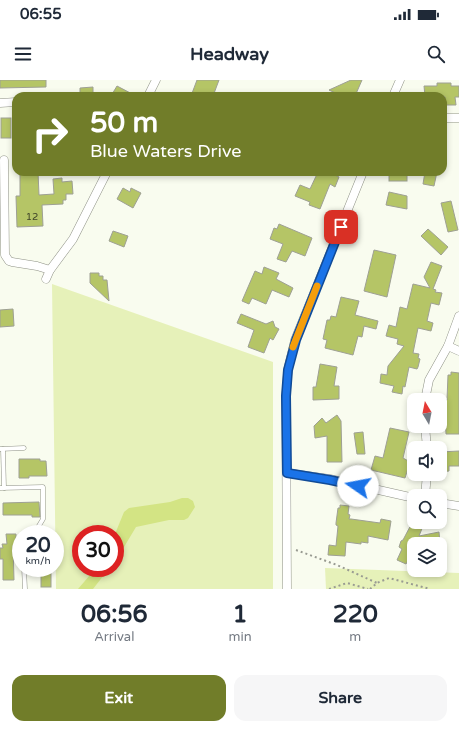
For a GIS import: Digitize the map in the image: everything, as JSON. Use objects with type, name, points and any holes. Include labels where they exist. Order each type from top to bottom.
[{"type":"street","points":[[150,92],[156,80]]},
{"type":"street","points":[[395,92],[400,80]]},
{"type":"street","points":[[0,103],[12,102]]},
{"type":"street","points":[[447,118],[459,118]]},
{"type":"street","points":[[4,160],[5,255],[12,262],[37,266],[50,270]]},
{"type":"street","points":[[46,279],[50,270],[73,239],[105,176]]},
{"type":"street","points":[[288,589],[286,383],[291,355],[296,340],[361,176]]},
{"type":"street","points":[[426,393],[429,380],[448,346],[459,316]]},
{"type":"street","points":[[448,346],[459,351]]},
{"type":"street","points":[[287,473],[330,480],[407,496]]},
{"type":"street","points":[[447,504],[459,506]]},
{"type":"lane","points":[[24,448],[2,449],[2,488],[43,487],[43,519],[39,525]]},
{"type":"lane","points":[[24,577],[25,589]]},
{"type":"path","points":[[287,547],[337,565],[377,582]]},
{"type":"path","points":[[329,589],[347,583],[369,589],[377,582],[389,578],[430,589]]},
{"type":"shaded area","points":[[52,284],[273,362],[273,589],[56,589],[56,577],[64,577],[64,525],[55,525]]},
{"type":"shaded area","points":[[182,498],[188,498],[193,501],[195,507],[188,518],[184,520],[169,520],[136,527],[124,547],[124,525],[119,525],[124,512],[129,508],[170,502]]},
{"type":"shaded area","points":[[325,568],[407,571],[407,577],[447,577],[447,573],[459,573],[459,589],[326,589]]},
{"type":"shaded area","points":[[88,577],[102,577],[93,589],[78,589]]},
{"type":"building","points":[[0,80],[46,80],[46,87],[0,88]]},
{"type":"building","points":[[197,80],[219,80],[214,92],[192,92]]},
{"type":"building","points":[[351,80],[362,80],[357,92],[333,92],[329,90]]},
{"type":"building","points":[[437,83],[451,83],[451,86],[459,86],[459,97],[455,97],[456,105],[447,105],[447,92],[425,92],[424,86],[437,86]]},
{"type":"building","points":[[117,86],[128,92],[113,92]]},
{"type":"building","points":[[93,87],[93,92],[80,92],[80,88]]},
{"type":"building","points":[[1,118],[11,118],[11,138],[1,138]]},
{"type":"building","points":[[20,176],[38,176],[39,195],[54,194],[53,179],[62,178],[62,182],[72,181],[73,194],[66,194],[66,200],[63,200],[63,204],[42,205],[43,226],[17,227],[16,196],[20,196]]},
{"type":"building","points":[[316,176],[339,177],[335,187],[330,184],[320,209],[309,205],[310,202],[295,196],[300,185],[310,189]]},
{"type":"building","points":[[389,176],[407,176],[407,181],[389,181]]},
{"type":"building","points":[[424,176],[436,176],[434,186],[423,184]]},
{"type":"building","points":[[123,188],[130,192],[131,188],[141,193],[133,208],[117,199]]},
{"type":"building","points":[[389,192],[407,196],[407,209],[386,205]]},
{"type":"building","points":[[451,201],[458,230],[448,232],[441,203]]},
{"type":"building","points":[[279,224],[312,238],[305,256],[292,251],[286,262],[277,259],[283,244],[270,239],[274,228],[277,229]]},
{"type":"building","points":[[428,229],[448,247],[441,255],[421,236]]},
{"type":"building","points":[[113,231],[128,236],[124,247],[109,241]]},
{"type":"building","points":[[374,250],[396,255],[387,297],[364,291]]},
{"type":"building","points":[[431,262],[442,266],[433,289],[436,290],[435,292],[442,293],[439,305],[431,303],[427,321],[433,323],[431,331],[418,328],[413,353],[419,354],[418,358],[420,359],[417,369],[409,367],[402,394],[392,392],[394,386],[380,383],[381,374],[387,375],[388,366],[404,346],[397,344],[398,339],[386,336],[389,325],[396,327],[400,307],[407,309],[413,284],[430,288],[424,277]]},
{"type":"building","points":[[264,267],[279,273],[276,279],[293,288],[289,297],[272,290],[266,304],[252,298],[249,304],[242,301],[255,271],[262,274]]},
{"type":"building","points":[[90,273],[99,273],[99,276],[103,276],[103,280],[107,280],[109,301],[90,283]]},
{"type":"building","points":[[341,297],[359,301],[355,315],[378,321],[376,329],[364,326],[362,337],[358,336],[353,355],[325,348],[327,340],[323,339],[327,320],[330,320],[331,316],[336,317]]},
{"type":"building","points":[[13,309],[14,326],[0,327],[0,310]]},
{"type":"building","points":[[241,314],[266,324],[273,321],[275,327],[279,329],[273,340],[270,338],[264,353],[248,347],[254,330],[237,323]]},
{"type":"building","points":[[320,364],[337,367],[334,386],[339,386],[339,399],[313,400],[313,387],[316,387]]},
{"type":"building","points":[[451,372],[459,373],[459,434],[446,434],[448,375],[451,375]]},
{"type":"building","points":[[337,415],[341,421],[342,462],[327,462],[327,436],[315,438],[314,426],[322,418],[326,423]]},
{"type":"building","points":[[390,428],[409,433],[403,458],[407,460],[407,472],[405,478],[371,470],[375,456],[383,458]]},
{"type":"building","points":[[363,432],[365,454],[357,454],[354,433]]},
{"type":"building","points":[[459,451],[459,466],[449,466],[449,471],[447,471],[447,452]]},
{"type":"building","points":[[19,459],[40,459],[40,461],[46,461],[47,476],[29,476],[29,478],[19,478]]},
{"type":"building","points":[[39,502],[40,517],[32,517],[32,515],[3,515],[3,503]]},
{"type":"building","points":[[340,505],[349,506],[349,519],[380,523],[381,519],[391,521],[388,540],[368,536],[368,543],[361,542],[361,544],[346,542],[345,556],[328,555],[329,545],[336,546],[338,526],[336,523],[338,508],[340,508]]},
{"type":"building","points":[[409,529],[422,529],[419,536],[439,532],[439,537],[407,537],[406,564],[397,560],[402,549],[399,547],[401,541]]},
{"type":"building","points":[[6,534],[12,534],[12,577],[14,577],[14,580],[3,580],[3,559],[0,559],[0,548],[3,548],[2,544],[7,544]]},
{"type":"building","points":[[41,577],[51,577],[51,587],[41,587]]},
{"type":"slow traffic","points":[[293,347],[317,286]]},
{"type":"route","points":[[341,227],[291,355],[286,383],[287,473],[358,486]]}]
